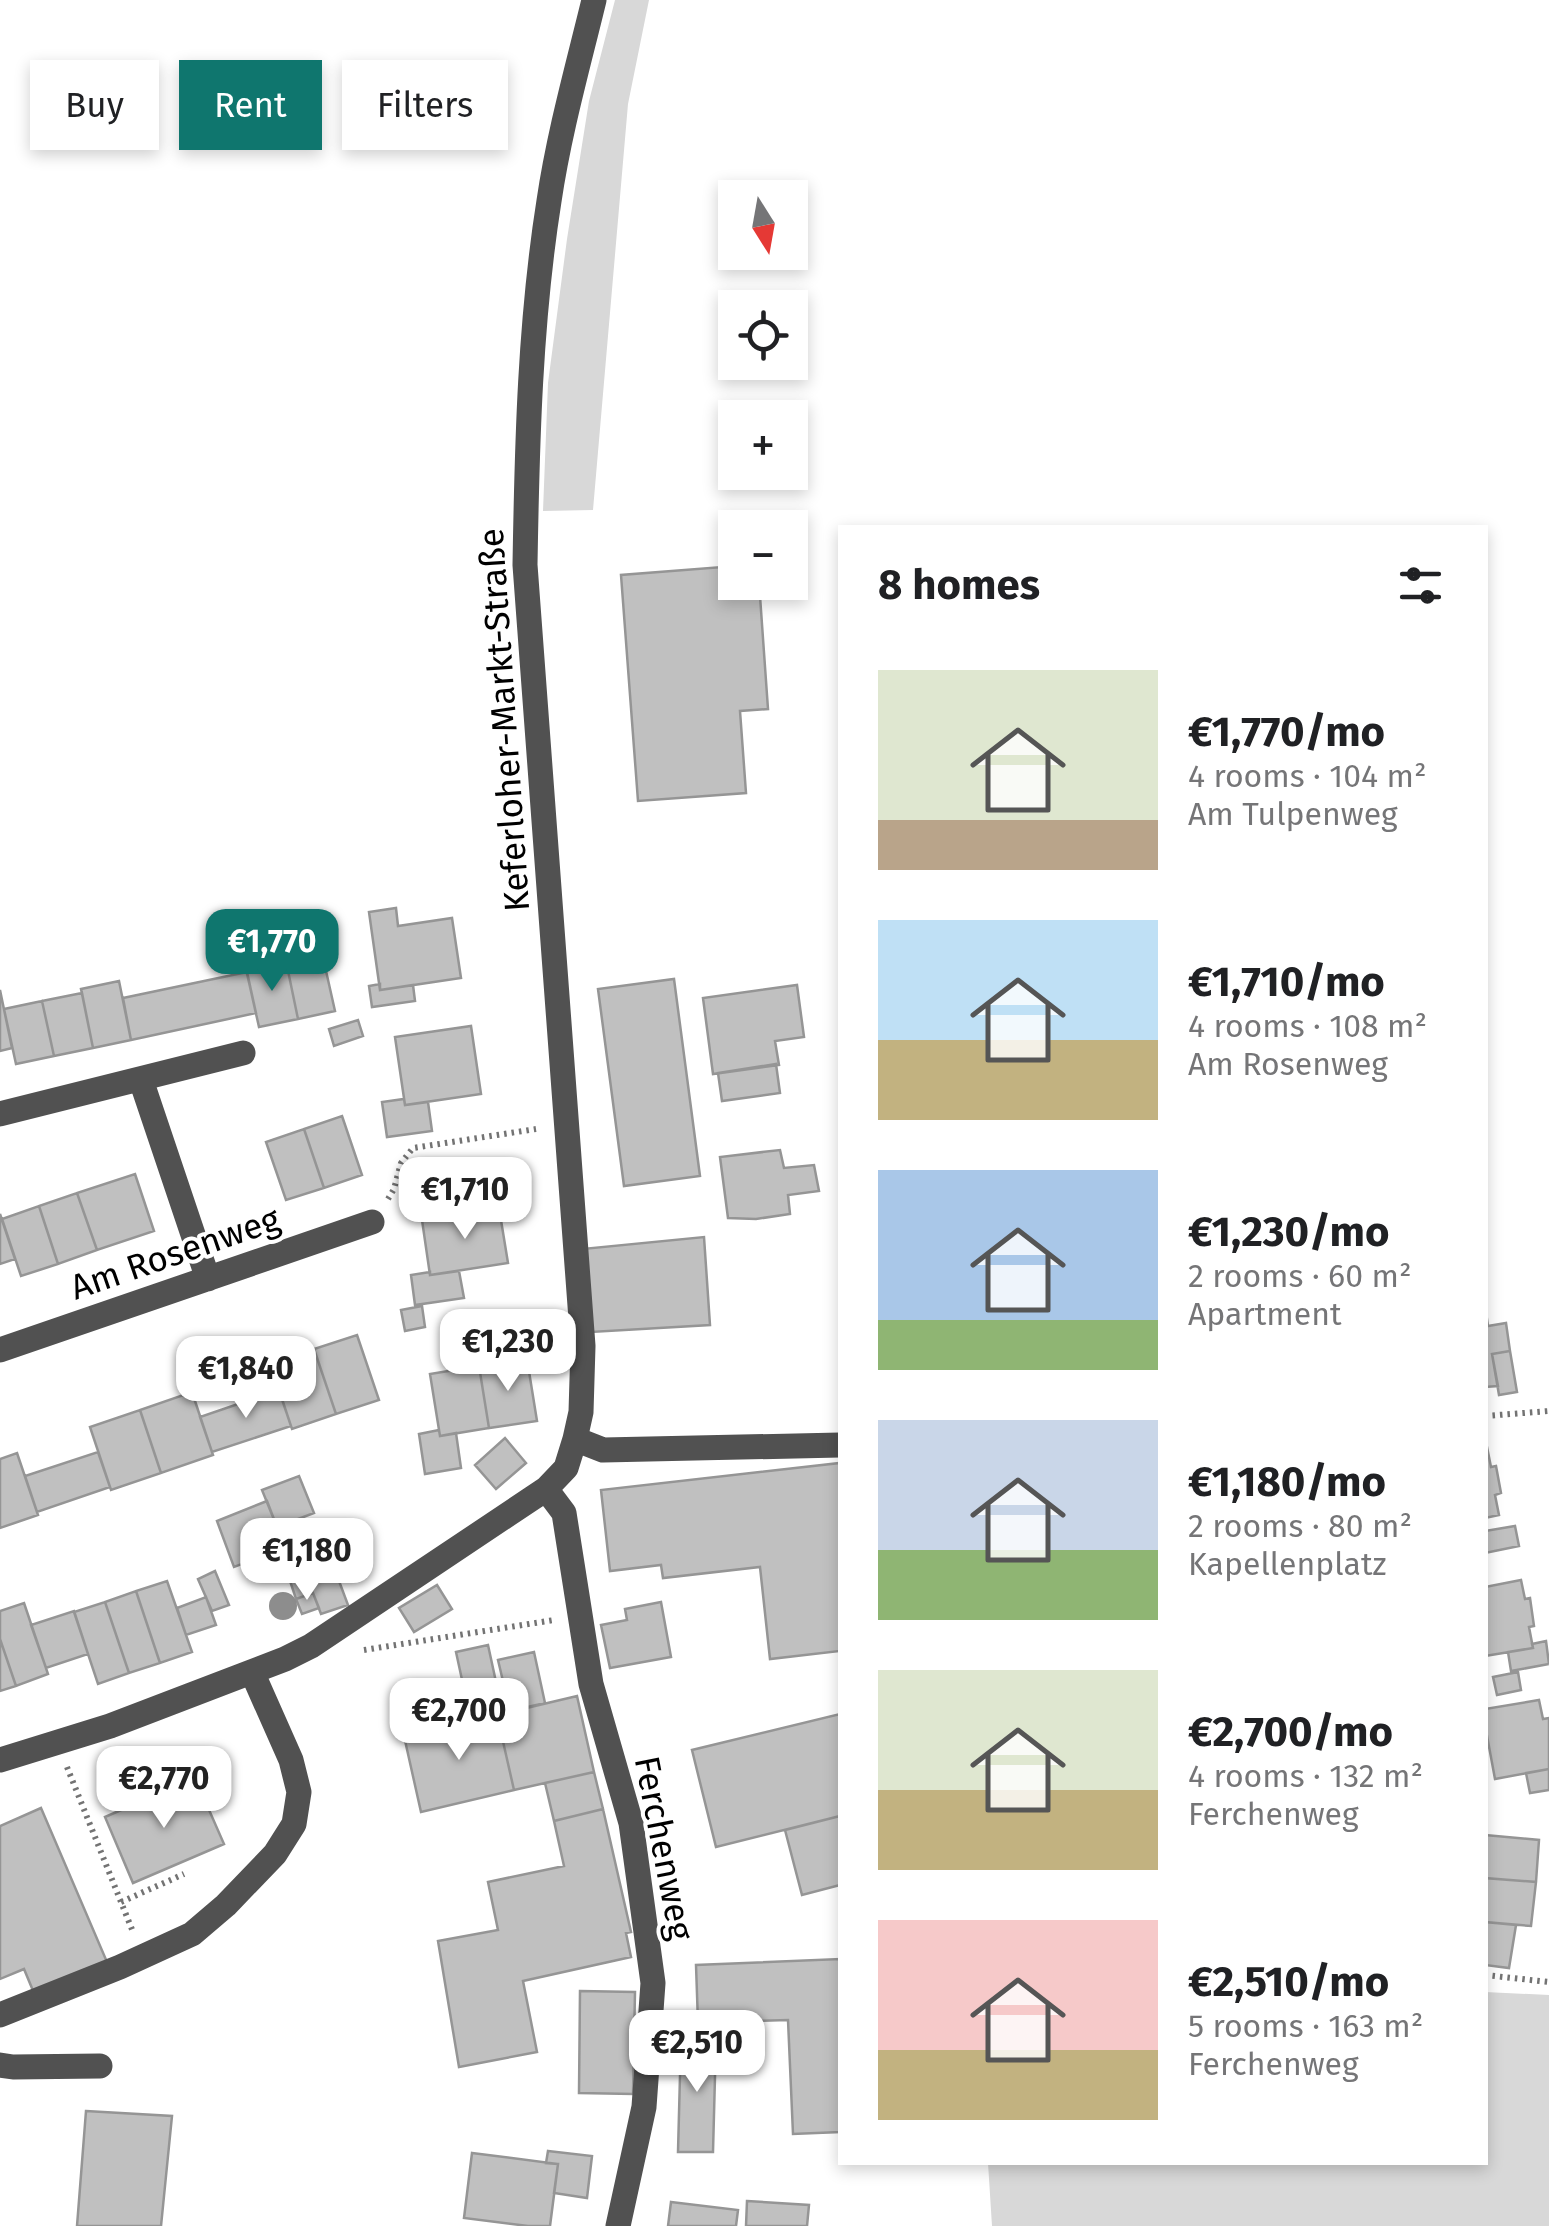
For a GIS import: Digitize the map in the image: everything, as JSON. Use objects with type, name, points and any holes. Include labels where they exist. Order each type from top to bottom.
[{"type":"street","name":"Keferloher-Markt-Straße","points":[[546,1490],[566,1468],[575,1440],[582,1412],[583,1346],[525,565],[527,446],[534,328],[549,199],[594,0]]},
{"type":"street","points":[[0,1114],[243,1053]]},
{"type":"street","points":[[141,1080],[208,1279]]},
{"type":"street","name":"Am Rosenweg","points":[[0,1350],[372,1222]]},
{"type":"street","points":[[575,1440],[603,1450],[838,1445]]},
{"type":"street","points":[[0,1760],[110,1726],[310,1646],[546,1490]]},
{"type":"street","name":"Ferchenweg","points":[[546,1490],[564,1513],[591,1684],[631,1823],[654,1983],[644,2107],[618,2226]]},
{"type":"street","points":[[0,2015],[192,1934],[275,1854],[294,1824],[299,1792],[292,1760],[252,1672]]},
{"type":"street","points":[[0,2066],[100,2066]]},
{"type":"path","points":[[372,1222],[394,1189],[401,1163],[413,1148],[537,1129]]},
{"type":"path","points":[[1488,1416],[1549,1411]]},
{"type":"path","points":[[355,1652],[579,1616]]},
{"type":"path","points":[[57,1742],[143,1956]]},
{"type":"path","points":[[120,1902],[184,1874]]},
{"type":"path","points":[[1488,1975],[1549,1982]]},
{"type":"shaded area","points":[[615,0],[649,0],[628,104],[593,510],[543,511],[548,383],[567,239],[589,101]]},
{"type":"shaded area","points":[[1488,1992],[1549,1995],[1549,2226],[992,2226],[988,2165],[1488,2165]]},
{"type":"building","points":[[718,567],[718,600],[760,600],[768,709],[740,711],[746,793],[638,801],[621,575]]},
{"type":"building","points":[[396,908],[398,926],[452,918],[461,978],[380,990],[369,912]]},
{"type":"building","points":[[322,953],[335,1011],[298,1019],[286,961]]},
{"type":"building","points":[[286,961],[298,1019],[259,1027],[246,969]]},
{"type":"building","points":[[247,972],[256,1013],[131,1040],[123,998]]},
{"type":"building","points":[[674,979],[700,1176],[624,1186],[598,989]]},
{"type":"building","points":[[119,981],[131,1040],[93,1048],[81,989]]},
{"type":"building","points":[[380,984],[380,990],[413,985],[415,1001],[372,1007],[369,986]]},
{"type":"building","points":[[797,985],[804,1037],[775,1041],[779,1065],[713,1074],[703,998]]},
{"type":"building","points":[[0,990],[12,1048],[0,1051]]},
{"type":"building","points":[[82,993],[93,1048],[54,1056],[42,1001]]},
{"type":"building","points":[[42,1001],[54,1056],[16,1064],[4,1009]]},
{"type":"building","points":[[358,1020],[363,1036],[334,1046],[329,1029]]},
{"type":"building","points":[[471,1026],[481,1094],[405,1105],[395,1037]]},
{"type":"building","points":[[776,1064],[780,1093],[722,1101],[718,1073]]},
{"type":"building","points":[[404,1099],[405,1105],[428,1102],[432,1131],[387,1137],[382,1102]]},
{"type":"building","points":[[342,1116],[362,1175],[324,1188],[304,1129]]},
{"type":"building","points":[[304,1129],[324,1188],[286,1200],[266,1142]]},
{"type":"building","points":[[780,1150],[784,1168],[814,1165],[819,1191],[788,1195],[790,1214],[728,1218],[720,1157]]},
{"type":"building","points":[[135,1174],[154,1231],[97,1250],[77,1193]]},
{"type":"building","points":[[77,1193],[97,1250],[58,1264],[39,1206]]},
{"type":"building","points":[[39,1206],[58,1264],[21,1276],[2,1219]]},
{"type":"building","points":[[499,1208],[508,1263],[430,1275],[422,1220]]},
{"type":"building","points":[[0,1214],[15,1259],[0,1264]]},
{"type":"building","points":[[704,1237],[710,1325],[591,1332],[582,1249]]},
{"type":"building","points":[[459,1271],[464,1298],[415,1305],[411,1275]]},
{"type":"building","points":[[422,1306],[425,1327],[405,1331],[401,1310]]},
{"type":"building","points":[[1506,1323],[1510,1351],[1492,1354],[1498,1386],[1488,1387],[1488,1326]]},
{"type":"building","points":[[357,1335],[379,1400],[336,1414],[314,1349]]},
{"type":"building","points":[[314,1349],[336,1414],[292,1429],[270,1364]]},
{"type":"building","points":[[1510,1351],[1517,1392],[1499,1395],[1492,1354]]},
{"type":"building","points":[[527,1359],[537,1421],[489,1428],[479,1366]]},
{"type":"building","points":[[479,1366],[489,1428],[440,1436],[430,1374]]},
{"type":"building","points":[[279,1390],[291,1426],[212,1452],[200,1417]]},
{"type":"building","points":[[192,1392],[213,1455],[161,1473],[140,1410]]},
{"type":"building","points":[[140,1410],[161,1473],[111,1490],[90,1427]]},
{"type":"building","points":[[439,1430],[440,1436],[456,1433],[461,1468],[425,1474],[419,1434]]},
{"type":"building","points":[[505,1438],[526,1463],[496,1489],[475,1465]]},
{"type":"building","points":[[98,1452],[110,1487],[37,1512],[25,1476]]},
{"type":"building","points":[[1488,1452],[1491,1467],[1496,1466],[1501,1493],[1495,1495],[1499,1515],[1488,1517]]},
{"type":"building","points":[[17,1453],[38,1515],[0,1528],[0,1459]]},
{"type":"building","points":[[838,1463],[838,1651],[770,1659],[760,1567],[663,1578],[661,1565],[610,1571],[601,1490]]},
{"type":"building","points":[[299,1476],[314,1513],[277,1527],[262,1490]]},
{"type":"building","points":[[267,1501],[287,1553],[249,1567],[247,1562],[234,1567],[217,1521]]},
{"type":"building","points":[[1515,1526],[1519,1546],[1488,1552],[1488,1530]]},
{"type":"building","points":[[333,1565],[348,1605],[321,1614],[313,1593],[296,1599],[290,1581]]},
{"type":"building","points":[[215,1571],[229,1605],[212,1611],[198,1579]]},
{"type":"building","points":[[1521,1580],[1525,1599],[1530,1598],[1533,1648],[1488,1656],[1488,1586]]},
{"type":"building","points":[[167,1581],[192,1652],[160,1663],[136,1591]]},
{"type":"building","points":[[437,1585],[452,1609],[414,1632],[399,1608]]},
{"type":"building","points":[[136,1591],[160,1663],[129,1673],[105,1602]]},
{"type":"building","points":[[313,1593],[319,1608],[302,1614],[296,1599]]},
{"type":"building","points":[[206,1597],[216,1625],[186,1635],[177,1608]]},
{"type":"building","points":[[105,1602],[129,1673],[98,1684],[74,1612]]},
{"type":"building","points":[[661,1602],[671,1657],[610,1668],[601,1625],[627,1620],[625,1609]]},
{"type":"building","points":[[24,1603],[48,1674],[16,1686],[0,1639],[0,1611]]},
{"type":"building","points":[[74,1611],[88,1654],[46,1668],[31,1625]]},
{"type":"building","points":[[0,1639],[16,1686],[0,1691]]},
{"type":"building","points":[[1546,1641],[1549,1664],[1511,1671],[1508,1652],[1533,1648],[1532,1644]]},
{"type":"building","points":[[488,1645],[501,1705],[469,1712],[456,1652]]},
{"type":"building","points":[[534,1652],[545,1703],[510,1711],[498,1660]]},
{"type":"building","points":[[1518,1672],[1521,1690],[1497,1695],[1493,1677]]},
{"type":"building","points":[[577,1696],[594,1772],[514,1790],[497,1715]]},
{"type":"building","points":[[1539,1700],[1543,1719],[1549,1718],[1549,1769],[1495,1779],[1488,1741],[1488,1708]]},
{"type":"building","points":[[838,1714],[838,1816],[716,1847],[692,1750]]},
{"type":"building","points":[[497,1715],[514,1790],[421,1812],[404,1736]]},
{"type":"building","points":[[1549,1769],[1549,1790],[1530,1793],[1526,1773]]},
{"type":"building","points":[[594,1772],[603,1809],[554,1821],[545,1783]]},
{"type":"building","points":[[195,1778],[224,1844],[133,1883],[105,1817]]},
{"type":"building","points":[[41,1808],[107,1962],[34,1993],[24,1969],[0,1979],[0,1826]]},
{"type":"building","points":[[603,1809],[631,1932],[626,1933],[631,1957],[523,1981],[537,2052],[459,2067],[438,1941],[498,1930],[488,1882],[564,1866],[554,1821]]},
{"type":"building","points":[[838,1817],[838,1886],[802,1895],[785,1830]]},
{"type":"building","points":[[1488,1835],[1539,1840],[1536,1882],[1488,1878]]},
{"type":"building","points":[[1488,1878],[1536,1882],[1531,1926],[1488,1922]]},
{"type":"building","points":[[1488,1922],[1516,1925],[1509,1968],[1488,1965]]},
{"type":"building","points":[[838,1959],[838,2132],[793,2134],[788,2020],[698,2023],[696,1965]]},
{"type":"building","points":[[580,1991],[635,1992],[633,2094],[579,2093]]},
{"type":"building","points":[[681,2038],[716,2039],[713,2152],[678,2152]]},
{"type":"building","points":[[86,2111],[172,2116],[161,2226],[77,2226]]},
{"type":"building","points":[[548,2151],[592,2156],[587,2198],[554,2193],[558,2164],[546,2163]]},
{"type":"building","points":[[472,2153],[558,2164],[550,2226],[464,2218]]},
{"type":"building","points":[[747,2201],[809,2205],[807,2226],[746,2226]]},
{"type":"building","points":[[671,2202],[738,2210],[736,2226],[668,2226]]}]
